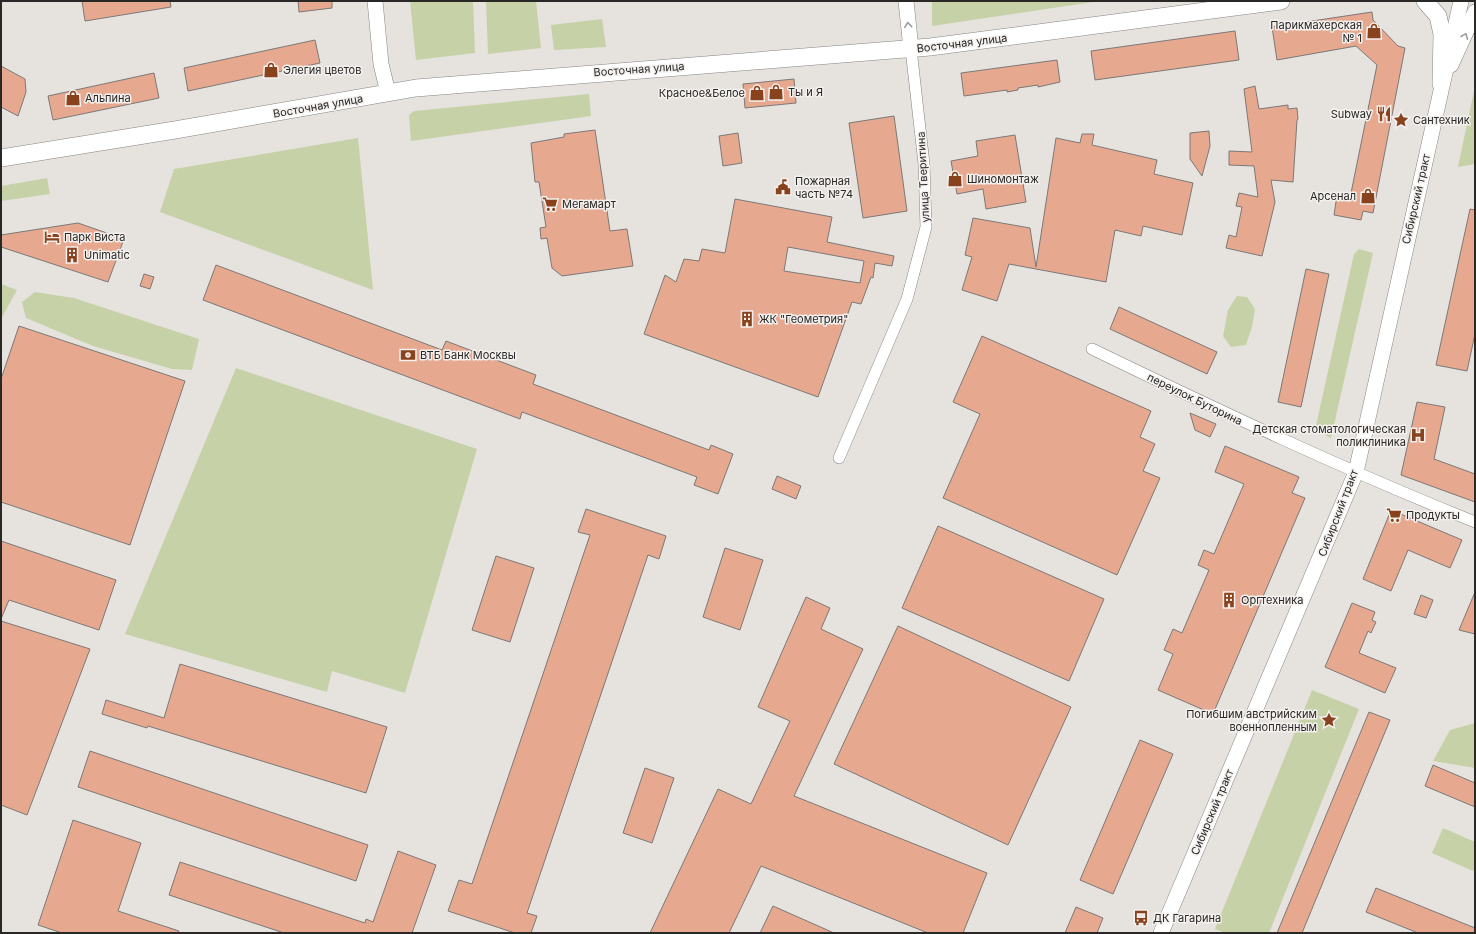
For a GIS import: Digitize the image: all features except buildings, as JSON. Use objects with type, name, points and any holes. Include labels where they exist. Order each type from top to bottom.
[{"type":"main road","points":[[375,1],[381,64],[388,93]]},
{"type":"main road","name":"улица Тверитина","points":[[906,1],[911,49]]},
{"type":"main road","name":"Восточная улица","points":[[1,158],[416,88],[558,75],[911,49],[1108,25],[1281,1]]},
{"type":"main road","points":[[1426,1],[1438,16],[1442,34],[1442,84]]},
{"type":"main road","name":"Сибирский тракт","points":[[1161,933],[1356,472],[1461,1]]},
{"type":"main road","points":[[1442,84],[1459,51],[1475,12]]},
{"type":"street","name":"улица Тверитина","points":[[839,458],[907,300],[926,227],[924,164],[911,49]]},
{"type":"street","name":"переулок Буторина","points":[[1092,349],[1232,417],[1356,472],[1475,522]]},
{"type":"green space","points":[[410,1],[473,1],[475,53],[416,60]]},
{"type":"green space","points":[[486,1],[536,1],[541,48],[488,54]]},
{"type":"green space","points":[[932,1],[1100,1],[932,26]]},
{"type":"green space","points":[[602,19],[606,47],[554,50],[551,25]]},
{"type":"green space","points":[[1475,86],[1475,164],[1458,167]]},
{"type":"green space","points":[[589,94],[591,116],[411,141],[409,115],[414,111]]},
{"type":"green space","points":[[358,138],[373,290],[160,212],[174,169]]},
{"type":"green space","points":[[47,178],[50,194],[1,201],[1,186]]},
{"type":"green space","points":[[1359,249],[1373,253],[1331,438],[1315,430],[1354,254]]},
{"type":"green space","points":[[1,284],[17,290],[1,319]]},
{"type":"green space","points":[[35,292],[74,298],[199,339],[192,370],[172,369],[93,346],[26,318],[22,302]]},
{"type":"green space","points":[[1237,296],[1247,297],[1255,309],[1252,327],[1246,345],[1231,347],[1223,336],[1228,310]]},
{"type":"green space","points":[[236,368],[477,449],[405,693],[332,671],[327,692],[125,634]]},
{"type":"green space","points":[[1312,690],[1359,709],[1269,933],[1225,933],[1215,929]]},
{"type":"green space","points":[[1475,723],[1475,768],[1433,761],[1450,730]]},
{"type":"green space","points":[[1443,828],[1475,842],[1475,867],[1473,871],[1432,853]]},
{"type":"place","name":"Парикмахерская № 1","points":[[1374,31]]},
{"type":"place","name":"Элегия цветов","points":[[271,70]]},
{"type":"place","name":"Ты и Я","points":[[776,92]]},
{"type":"place","name":"Красное&Белое","points":[[757,93]]},
{"type":"place","name":"Альпина","points":[[73,98]]},
{"type":"place","name":"Subway","points":[[1384,114]]},
{"type":"place","name":"Сантехник","points":[[1401,120]]},
{"type":"place","name":"Шиномонтаж","points":[[955,179]]},
{"type":"place","name":"Пожарная часть №74","points":[[783,187]]},
{"type":"place","name":"Арсенал","points":[[1368,196]]},
{"type":"place","name":"Мегамарт","points":[[550,204]]},
{"type":"place","name":"Парк Виста","points":[[52,237]]},
{"type":"place","name":"Unimatic","points":[[72,255]]},
{"type":"place","name":"ЖК \"Геометрия\"","points":[[747,319]]},
{"type":"place","name":"ВТБ Банк Москвы","points":[[408,355]]},
{"type":"place","name":"Детская стоматологическая поликлиника","points":[[1418,435]]},
{"type":"place","name":"Продукты","points":[[1394,515]]},
{"type":"place","name":"Оргтехника","points":[[1229,600]]},
{"type":"place","name":"Погибшим австрийским военнопленным","points":[[1329,720]]},
{"type":"place","name":"ДК Гагарина","points":[[1141,918]]}]
